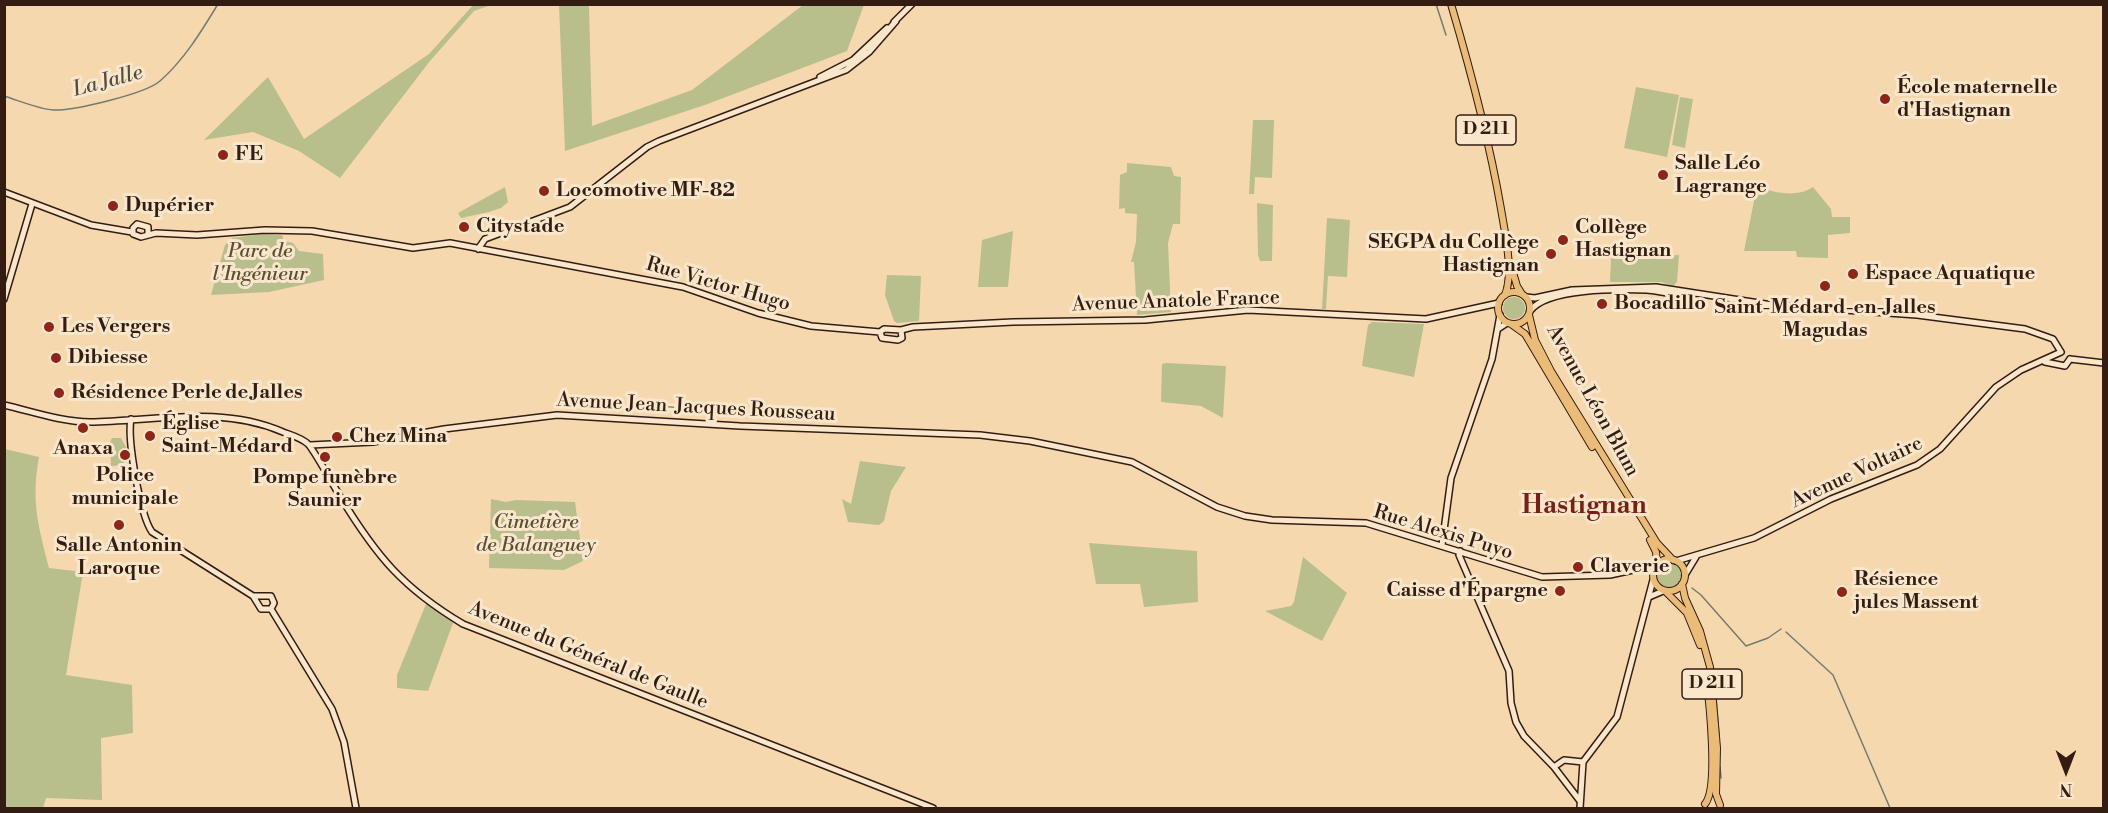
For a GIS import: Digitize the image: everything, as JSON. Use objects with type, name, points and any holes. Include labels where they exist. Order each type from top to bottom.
[{"type":"main road","name":"D 211","points":[[1451,4],[1485,123],[1508,258],[1517,286],[1524,296]]},
{"type":"main road","name":"D 211","points":[[1504,295],[1508,258]]},
{"type":"main road","points":[[1513,292],[1524,296],[1529,313],[1521,323],[1509,323],[1499,310],[1504,295],[1513,292]]},
{"type":"main road","name":"Avenue Léon Blum","points":[[1529,313],[1541,352],[1571,404],[1656,543],[1674,560]]},
{"type":"main road","name":"Avenue Léon Blum","points":[[1509,323],[1525,333],[1572,415],[1655,548],[1656,565]]},
{"type":"main road","points":[[1664,560],[1674,560],[1682,566],[1685,575],[1682,584],[1675,590],[1664,591],[1653,578],[1656,565],[1664,560]]},
{"type":"main road","name":"D 211","points":[[1682,584],[1685,598],[1700,631],[1710,667],[1717,748],[1716,794],[1721,807]]},
{"type":"main road","name":"D 211","points":[[1664,591],[1678,602],[1691,621],[1706,667],[1712,771],[1710,794],[1703,806]]},
{"type":"main road","points":[[1703,806],[1713,802],[1721,807]]},
{"type":"street","points":[[478,249],[485,239],[570,207],[647,147],[810,83],[853,60],[912,4]]},
{"type":"street","points":[[4,192],[32,204],[104,227],[133,229],[142,224],[148,231],[139,237],[133,229]]},
{"type":"street","points":[[4,299],[32,204]]},
{"type":"street","name":"Rue Victor Hugo","points":[[148,231],[223,234],[265,230],[312,231],[347,239],[418,248],[440,243],[683,287],[758,313],[811,326],[880,332]]},
{"type":"street","points":[[1524,296],[1535,298],[1572,290],[1656,287],[1772,305],[1917,315],[2025,329],[2054,339],[2058,357],[2067,353],[2070,358],[2103,363]]},
{"type":"street","points":[[1529,313],[1544,299],[1572,294],[1646,290],[1680,292]]},
{"type":"street","name":"Avenue Anatole France","points":[[901,330],[914,327],[1013,321],[1145,320],[1248,310],[1426,319],[1487,307],[1499,310]]},
{"type":"street","points":[[1442,545],[1454,468],[1487,376],[1498,329],[1499,310]]},
{"type":"street","points":[[1498,329],[1509,323]]},
{"type":"street","points":[[884,329],[901,330],[902,338],[898,340],[882,338],[880,332],[884,329]]},
{"type":"street","name":"Avenue Voltaire","points":[[1674,560],[1697,556],[1754,538],[1831,500],[1917,465],[1940,449],[1996,387],[2037,363],[2058,357],[2065,366],[2070,358]]},
{"type":"street","points":[[4,405],[83,421],[219,417],[250,421],[310,445]]},
{"type":"street","name":"Avenue Jean-Jacques Rousseau","points":[[310,445],[373,442],[540,416],[584,414],[740,426],[980,435],[1070,449]]},
{"type":"street","points":[[131,419],[139,491],[146,523],[152,532],[257,597],[261,609],[271,609]]},
{"type":"street","name":"Avenue du Général de Gaulle","points":[[310,445],[355,521],[384,562],[429,604],[463,624],[933,808]]},
{"type":"street","name":"Rue Alexis Puyo","points":[[1070,449],[1132,462],[1217,507],[1245,516],[1366,523],[1461,551],[1511,570],[1542,577],[1610,575],[1656,565]]},
{"type":"street","points":[[1461,551],[1459,555],[1509,671],[1511,703],[1516,722],[1524,736],[1554,767],[1580,801]]},
{"type":"street","points":[[1685,575],[1697,556]]},
{"type":"street","points":[[1580,808],[1583,762],[1617,717],[1649,597],[1653,578],[1640,569]]},
{"type":"street","points":[[1649,597],[1664,591]]},
{"type":"street","points":[[257,597],[267,594],[273,598],[274,603],[271,609]]},
{"type":"street","points":[[271,609],[332,709],[344,742],[356,808]]},
{"type":"street","points":[[1554,767],[1564,760],[1583,762]]},
{"type":"green space","points":[[474,4],[491,5],[474,11],[430,61],[340,178],[299,151],[253,132],[204,140],[268,77],[304,139],[429,54]]},
{"type":"green space","points":[[559,5],[589,5],[592,126],[692,90],[803,5],[864,5],[847,51],[705,105],[565,151]]},
{"type":"green space","points":[[1636,87],[1679,95],[1667,157],[1624,148]]},
{"type":"green space","points":[[1680,97],[1693,99],[1685,148],[1672,145]]},
{"type":"green space","points":[[1253,120],[1274,120],[1272,178],[1255,177],[1254,194],[1249,194]]},
{"type":"green space","points":[[1127,163],[1171,167],[1174,176],[1181,177],[1180,224],[1173,224],[1168,243],[1171,312],[1137,315],[1134,262],[1131,262],[1136,242],[1137,214],[1125,213],[1125,208],[1119,209],[1120,175],[1127,172]]},
{"type":"green space","points":[[1757,186],[1785,193],[1800,192],[1813,187],[1831,209],[1832,217],[1850,217],[1850,233],[1828,235],[1828,258],[1797,257],[1796,251],[1744,251]]},
{"type":"green space","points":[[505,187],[508,202],[501,208],[461,218],[458,213]]},
{"type":"green space","points":[[1257,203],[1273,205],[1272,261],[1260,261],[1258,255]]},
{"type":"green space","points":[[1327,218],[1350,220],[1347,277],[1328,276],[1326,309],[1322,309]]},
{"type":"green space","points":[[1013,231],[1008,287],[978,287],[982,240]]},
{"type":"green space","name":"Parc de l'Ingénieur","points":[[262,234],[282,235],[284,241],[293,243],[299,251],[323,254],[324,280],[269,292],[211,295],[225,245],[232,238]]},
{"type":"green space","points":[[1679,255],[1677,282],[1673,286],[1661,282],[1610,282],[1611,258]]},
{"type":"green space","points":[[887,275],[921,276],[919,321],[897,323],[894,321],[885,295]]},
{"type":"green space","points":[[1510,297],[1518,297],[1525,304],[1525,312],[1518,319],[1510,319],[1503,312],[1503,304]]},
{"type":"green space","points":[[1372,322],[1424,324],[1414,377],[1362,366],[1368,325]]},
{"type":"green space","points":[[1162,364],[1226,366],[1223,418],[1201,406],[1161,402]]},
{"type":"green space","points":[[112,438],[121,438],[127,449],[121,453],[125,465],[111,466],[110,442]]},
{"type":"green space","points":[[5,449],[39,457],[36,487],[37,513],[49,568],[83,572],[66,675],[132,685],[133,733],[101,738],[102,800],[46,798],[43,808],[5,808]]},
{"type":"green space","points":[[860,461],[906,467],[891,491],[884,521],[879,525],[848,522],[842,499],[851,504]]},
{"type":"green space","name":"Cimetière de Balanguey","points":[[491,499],[506,502],[516,500],[575,502],[583,561],[564,570],[489,568]]},
{"type":"green space","points":[[1089,543],[1197,551],[1198,602],[1144,607],[1140,584],[1096,584]]},
{"type":"green space","points":[[1303,557],[1347,593],[1322,641],[1265,611],[1291,606],[1294,602]]},
{"type":"green space","points":[[1668,562],[1677,566],[1681,575],[1677,584],[1668,588],[1659,584],[1655,575],[1659,566]]},
{"type":"green space","points":[[426,604],[453,623],[428,691],[397,688],[397,675]]},
{"type":"waterway","name":"La Jalle","points":[[4,96],[41,108],[63,110],[108,101],[152,86],[169,73],[184,55],[218,4]]},
{"type":"waterway","points":[[1436,4],[1446,35]]},
{"type":"waterway","points":[[1692,588],[1701,595],[1746,646],[1768,638],[1781,629]]},
{"type":"waterway","points":[[1786,632],[1833,675],[1890,808]]},
{"type":"waterway","points":[[1714,672],[1719,735]]},
{"type":"waterway","points":[[1720,767],[1721,778]]},
{"type":"place","name":"École maternelle d'Hastignan","points":[[1885,99]]},
{"type":"place","name":"FE","points":[[223,155]]},
{"type":"place","name":"Salle Léo Lagrange","points":[[1663,175]]},
{"type":"place","name":"Locomotive MF-82","points":[[544,191]]},
{"type":"place","name":"Dupérier","points":[[113,206]]},
{"type":"place","name":"Citystade","points":[[464,227]]},
{"type":"place","name":"Collège Hastignan","points":[[1563,240]]},
{"type":"place","name":"SEGPA du Collège Hastignan","points":[[1551,254]]},
{"type":"place","name":"Espace Aquatique","points":[[1853,274]]},
{"type":"place","name":"Saint-Médard-en-Jalles Magudas","points":[[1825,286]]},
{"type":"place","name":"Bocadillo","points":[[1602,304]]},
{"type":"place","name":"Les Vergers","points":[[49,327]]},
{"type":"place","name":"Dibiesse","points":[[56,358]]},
{"type":"place","name":"Résidence Perle de Jalles","points":[[59,393]]},
{"type":"place","name":"Anaxa","points":[[83,428]]},
{"type":"place","name":"Église Saint-Médard","points":[[150,436]]},
{"type":"place","name":"Chez Mina","points":[[337,437]]},
{"type":"place","name":"Police municipale","points":[[125,455]]},
{"type":"place","name":"Pompe funèbre Saunier","points":[[325,457]]},
{"type":"place","name":"Salle Antonin Laroque","points":[[119,525]]},
{"type":"place","name":"Claverie","points":[[1578,567]]},
{"type":"place","name":"Caisse d'Épargne","points":[[1560,591]]},
{"type":"place","name":"Résience jules Massent","points":[[1842,592]]},
{"type":"district","name":"Hastignan","points":[[1584,507]]}]
